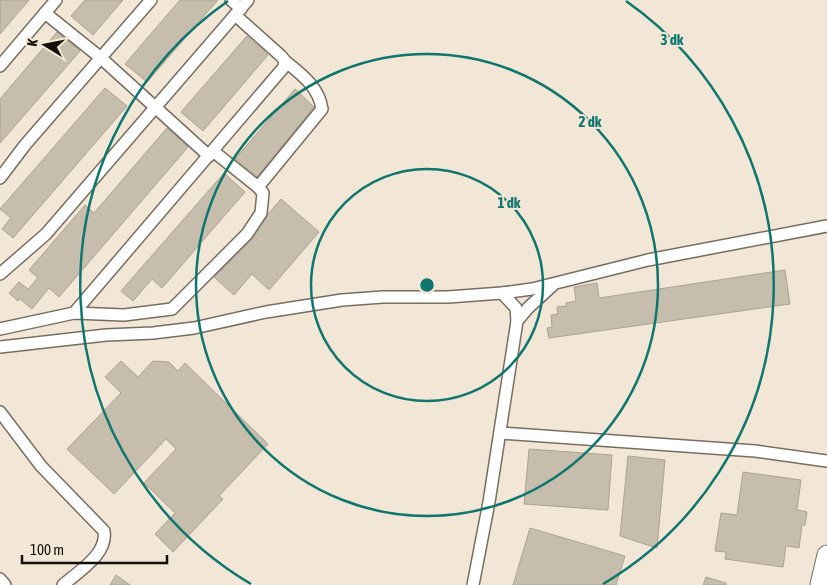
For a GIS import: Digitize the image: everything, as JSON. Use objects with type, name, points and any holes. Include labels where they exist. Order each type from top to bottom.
[{"type":"main road","points":[[820,585],[827,555]]},
{"type":"street","points":[[0,178],[25,145],[151,0]]},
{"type":"street","points":[[231,0],[241,8],[285,62],[307,79],[320,101],[322,109],[258,187]]},
{"type":"street","points":[[0,66],[48,5],[154,108],[211,154],[258,187],[263,194],[261,213],[247,234],[172,309],[124,315],[74,313],[0,329]]},
{"type":"street","points":[[0,274],[46,234],[241,8]]},
{"type":"street","points":[[74,313],[211,154],[284,67],[285,62]]},
{"type":"street","points":[[0,348],[194,328],[266,312],[342,300],[383,297],[448,297],[532,289],[648,260],[827,226]]},
{"type":"street","points":[[798,233],[827,234]]},
{"type":"street","points":[[518,321],[528,308],[555,283]]},
{"type":"street","points":[[472,585],[489,502],[518,321],[516,308],[502,293]]},
{"type":"street","points":[[0,412],[41,466],[104,530],[106,538],[100,552],[64,585]]},
{"type":"street","points":[[500,432],[756,451],[827,461]]},
{"type":"street","points":[[0,579],[5,585]]},
{"type":"building","points":[[0,0],[29,0],[0,34]]},
{"type":"building","points":[[85,0],[123,0],[93,35],[71,16]]},
{"type":"building","points":[[180,0],[218,0],[147,82],[125,64]]},
{"type":"building","points":[[57,32],[80,51],[0,143],[0,99]]},
{"type":"building","points":[[247,36],[268,55],[203,131],[181,112]]},
{"type":"building","points":[[105,88],[127,106],[13,238],[2,229],[11,218],[0,209]]},
{"type":"building","points":[[295,89],[314,107],[257,177],[235,159]]},
{"type":"building","points":[[167,128],[188,147],[59,297],[49,288],[32,309],[9,293],[19,282],[28,289],[38,278],[29,270],[85,205],[94,213]]},
{"type":"building","points":[[224,173],[245,192],[162,288],[152,279],[133,301],[121,291]]},
{"type":"building","points":[[281,199],[319,232],[269,290],[252,274],[234,295],[214,277],[252,239],[268,214]]},
{"type":"building","points":[[785,270],[790,304],[549,338],[547,328],[552,327],[551,315],[558,314],[557,307],[566,306],[566,303],[576,301],[574,287],[597,283],[599,298]]},
{"type":"building","points":[[121,361],[138,377],[153,361],[169,362],[178,371],[185,363],[268,444],[219,496],[223,499],[173,552],[155,534],[175,513],[144,483],[176,449],[166,439],[114,494],[67,449],[121,393],[105,377]]},
{"type":"building","points":[[529,449],[612,455],[608,510],[524,504]]},
{"type":"building","points":[[628,456],[665,460],[657,548],[620,536]]},
{"type":"building","points":[[743,472],[801,480],[797,510],[807,512],[805,525],[802,525],[799,548],[786,546],[783,567],[725,559],[726,552],[715,551],[721,513],[737,515]]},
{"type":"building","points":[[530,528],[625,556],[616,585],[513,585]]},
{"type":"building","points":[[116,575],[130,585],[110,585]]},
{"type":"building","points":[[706,577],[726,583],[726,585],[703,585]]}]
